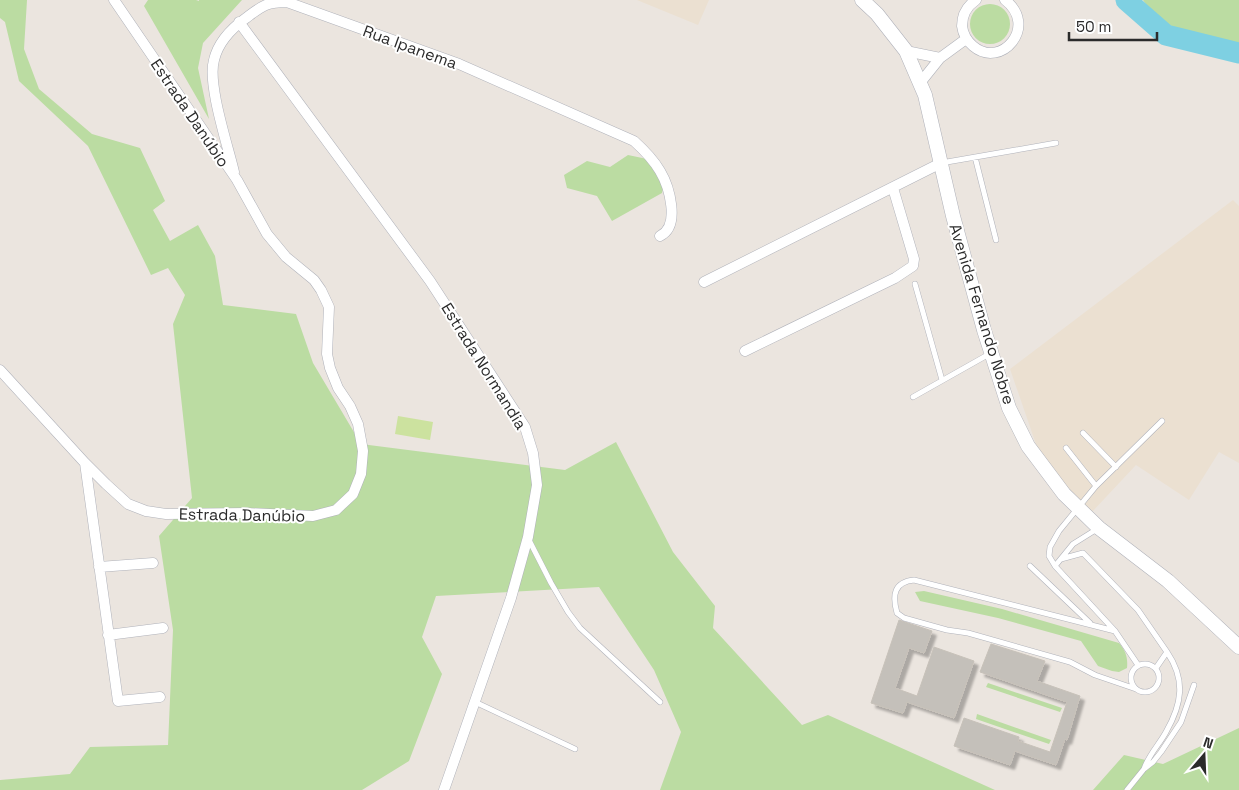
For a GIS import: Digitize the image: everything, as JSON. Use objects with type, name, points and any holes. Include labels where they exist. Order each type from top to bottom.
[{"type":"main road","name":"Avenida Fernando Nobre","points":[[862,0],[877,14],[906,51],[925,95],[953,216],[991,353],[1009,408],[1028,446],[1050,476],[1099,528],[1168,581],[1239,647]]},
{"type":"street","name":"Estrada Danúbio","points":[[0,370],[85,463],[128,504],[146,511],[166,514],[246,513],[313,516],[336,510],[353,494],[361,474],[363,450],[358,424],[350,406],[338,388],[327,354],[329,307],[322,290],[314,280],[286,258],[267,234],[237,180],[114,0]]},
{"type":"street","points":[[976,0],[967,4],[962,20],[966,39],[976,49],[996,52],[1008,46],[1017,36],[1019,22],[1014,9],[1005,0]]},
{"type":"street","name":"Rua Ipanema","points":[[237,180],[213,80],[213,62],[219,45],[239,22],[259,8],[272,2],[287,2],[459,64],[634,141],[647,152],[666,184],[671,207],[671,220],[664,234],[660,236]]},
{"type":"street","name":"Estrada Normandia","points":[[239,22],[430,281],[525,428],[533,453],[537,485],[528,537],[511,598],[444,790]]},
{"type":"street","points":[[920,83],[940,58],[966,39]]},
{"type":"street","points":[[906,51],[940,58]]},
{"type":"street","points":[[704,282],[940,163]]},
{"type":"street","points":[[745,351],[895,278],[913,266],[914,259],[893,188]]},
{"type":"street","points":[[85,463],[118,701],[160,697]]},
{"type":"street","points":[[99,567],[153,563]]},
{"type":"street","points":[[108,635],[163,628]]},
{"type":"lane","points":[[940,163],[1056,143]]},
{"type":"lane","points":[[975,157],[996,240]]},
{"type":"lane","points":[[915,284],[942,380]]},
{"type":"lane","points":[[913,397],[991,353]]},
{"type":"lane","points":[[1138,665],[1115,631],[1055,566],[1049,556],[1050,548],[1059,531],[1096,486],[1162,421]]},
{"type":"lane","points":[[1083,433],[1116,468]]},
{"type":"lane","points":[[1066,448],[1096,486]]},
{"type":"lane","points":[[1055,566],[1073,544],[1099,528]]},
{"type":"lane","points":[[528,537],[551,583],[580,628],[660,702]]},
{"type":"lane","points":[[1060,559],[1083,553],[1138,610],[1174,663],[1180,681],[1179,703],[1166,732],[1148,758],[1144,769]]},
{"type":"lane","points":[[1030,566],[1090,624]]},
{"type":"lane","points":[[1115,631],[914,580],[904,581],[895,593],[897,613],[904,618],[947,630],[968,633],[1070,662],[1095,675],[1136,689],[1145,692],[1154,689],[1159,682],[1156,668],[1148,663],[1134,668],[1130,676],[1136,689]]},
{"type":"lane","points":[[1156,668],[1167,652]]},
{"type":"lane","points":[[1128,790],[1144,769],[1153,762],[1181,722],[1194,685]]},
{"type":"lane","points":[[475,702],[575,749]]},
{"type":"shaded area","points":[[637,0],[709,0],[698,25]]},
{"type":"shaded area","points":[[1233,200],[1239,206],[1239,463],[1219,452],[1189,500],[1136,465],[1092,512],[1062,484],[1038,450],[1010,369]]},
{"type":"green space","points":[[0,0],[27,0],[24,49],[39,89],[92,134],[140,148],[165,201],[153,210],[170,241],[198,225],[215,256],[223,305],[296,314],[313,363],[361,444],[565,470],[616,442],[673,552],[715,606],[713,628],[802,725],[828,715],[995,790],[660,790],[681,732],[654,670],[599,587],[436,596],[422,637],[442,674],[409,761],[362,790],[0,790],[0,780],[70,774],[90,747],[168,745],[173,630],[159,536],[192,498],[173,324],[185,295],[168,268],[151,275],[88,146],[19,81],[5,22],[0,18]]},
{"type":"green space","points":[[148,0],[242,0],[203,43],[198,68],[209,119],[144,6]]},
{"type":"green space","points":[[1143,0],[1239,0],[1239,49],[1199,38],[1173,27],[1151,11]]},
{"type":"green space","points":[[994,4],[1001,7],[1007,13],[1010,24],[1009,32],[1001,41],[994,44],[986,44],[979,41],[971,32],[970,20],[973,13],[982,5]]},
{"type":"green space","points":[[628,155],[647,159],[665,179],[662,193],[612,221],[597,196],[567,188],[564,175],[587,161],[610,167]]},
{"type":"green space","points":[[398,416],[433,422],[430,440],[395,434]]},
{"type":"green space","points":[[924,591],[1002,609],[1119,643],[1126,655],[1127,668],[1119,672],[1098,666],[1081,641],[998,618],[920,601],[915,592]]},
{"type":"green space","points":[[988,683],[1062,708],[1060,712],[986,687]]},
{"type":"green space","points":[[977,714],[1051,740],[1049,744],[976,719]]},
{"type":"green space","points":[[1239,728],[1239,790],[1093,790],[1124,755],[1163,764]]},
{"type":"building","points":[[899,620],[932,631],[924,653],[909,648],[895,688],[917,696],[934,647],[974,661],[954,718],[907,702],[903,713],[871,703]]},
{"type":"building","points":[[991,644],[1045,661],[1037,681],[1080,696],[1067,740],[1065,739],[1056,765],[1015,751],[1010,765],[954,746],[964,718],[1019,737],[1018,741],[1050,752],[1067,702],[980,672]]},
{"type":"waterway","points":[[1126,0],[1166,35],[1239,53]]}]
